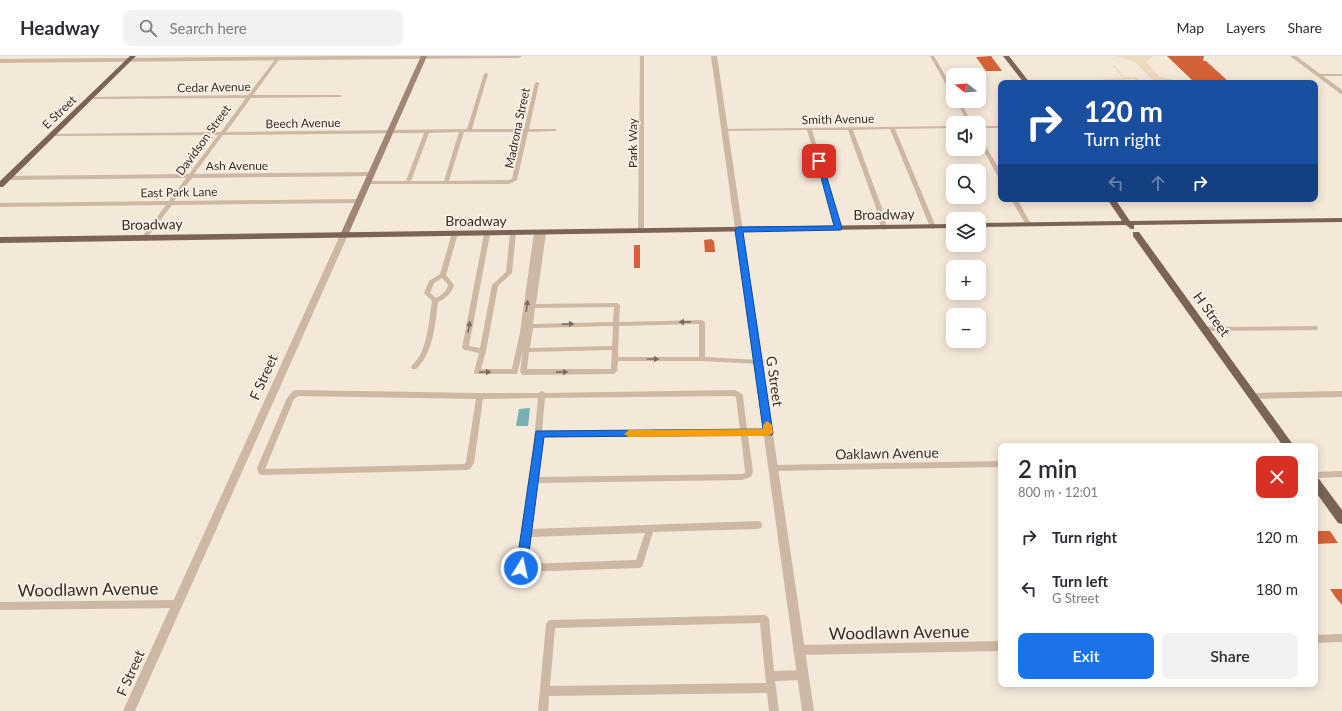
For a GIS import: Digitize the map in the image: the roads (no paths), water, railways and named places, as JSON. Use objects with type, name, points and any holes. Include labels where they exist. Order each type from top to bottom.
[{"type":"main road","name":"F Street","points":[[344,235],[424,56]]},
{"type":"main road","points":[[1006,56],[1025,80]]},
{"type":"main road","name":"E Street","points":[[0,185],[131,58]]},
{"type":"main road","name":"H Street","points":[[1113,202],[1287,443]]},
{"type":"main road","points":[[986,226],[1342,220]]},
{"type":"main road","name":"Broadway","points":[[0,240],[455,233],[487,234],[946,226]]},
{"type":"main road","points":[[1318,486],[1342,519]]},
{"type":"street","points":[[0,61],[131,58],[519,56]]},
{"type":"street","name":"Park Way","points":[[641,231],[642,56]]},
{"type":"street","name":"G Street","points":[[714,56],[723,109],[724,130],[738,230],[759,362],[798,650],[808,711]]},
{"type":"street","points":[[932,56],[946,81]]},
{"type":"street","points":[[1293,56],[1342,93]]},
{"type":"street","name":"Davidson Street","points":[[145,237],[279,57]]},
{"type":"street","points":[[469,131],[486,74]]},
{"type":"street","points":[[1318,75],[1342,75]]},
{"type":"street","name":"Madrona Street","points":[[446,182],[509,182],[516,177],[537,83]]},
{"type":"street","name":"Cedar Avenue","points":[[89,98],[340,96]]},
{"type":"street","name":"Smith Avenue","points":[[724,130],[946,127]]},
{"type":"street","points":[[986,127],[998,127]]},
{"type":"street","points":[[850,128],[879,208],[884,228]]},
{"type":"street","points":[[892,128],[934,226]]},
{"type":"street","points":[[809,129],[839,228]]},
{"type":"street","name":"Beech Avenue","points":[[51,135],[555,130]]},
{"type":"street","points":[[368,183],[446,182],[462,131]]},
{"type":"street","points":[[408,182],[427,132]]},
{"type":"street","points":[[986,150],[998,172]]},
{"type":"street","name":"Ash Avenue","points":[[7,178],[371,174]]},
{"type":"street","name":"East Park Lane","points":[[0,205],[359,201]]},
{"type":"street","points":[[1016,202],[1028,224]]},
{"type":"street","points":[[435,301],[426,293],[431,282],[443,275],[455,233]]},
{"type":"street","points":[[513,233],[509,273],[495,285],[483,350],[476,372],[515,372],[540,233]]},
{"type":"street","points":[[533,306],[617,305],[614,371],[523,372],[533,306],[540,233]]},
{"type":"street","points":[[483,350],[465,348],[487,234]]},
{"type":"street","name":"F Street","points":[[129,711],[344,235]]},
{"type":"street","points":[[435,301],[446,296],[450,291],[451,285],[443,275]]},
{"type":"street","points":[[414,367],[419,364],[425,352],[435,301]]},
{"type":"street","points":[[530,326],[702,322],[702,359]]},
{"type":"street","points":[[1205,329],[1316,328]]},
{"type":"street","points":[[526,350],[614,348]]},
{"type":"street","points":[[614,359],[702,359],[759,362]]},
{"type":"street","points":[[480,396],[470,463],[467,467],[262,472],[261,468],[291,398],[296,393],[480,396],[542,394],[735,393],[740,396],[750,471],[748,475],[742,477],[534,480]]},
{"type":"street","points":[[542,394],[534,480],[521,568],[639,564],[650,529]]},
{"type":"street","points":[[1253,396],[1342,394]]},
{"type":"street","points":[[539,434],[768,433]]},
{"type":"street","name":"Oaklawn Avenue","points":[[773,468],[998,464]]},
{"type":"street","points":[[1318,475],[1342,474]]},
{"type":"street","points":[[527,533],[758,525]]},
{"type":"street","name":"Woodlawn Avenue","points":[[0,606],[177,604]]},
{"type":"street","points":[[543,711],[550,624],[764,619],[774,711]]},
{"type":"street","points":[[1318,639],[1342,638]]},
{"type":"street","name":"Woodlawn Avenue","points":[[798,650],[998,646]]},
{"type":"street","points":[[770,676],[802,675]]},
{"type":"street","points":[[545,691],[771,688]]},
{"type":"water","points":[[530,408],[528,426],[516,426],[519,409]]}]
